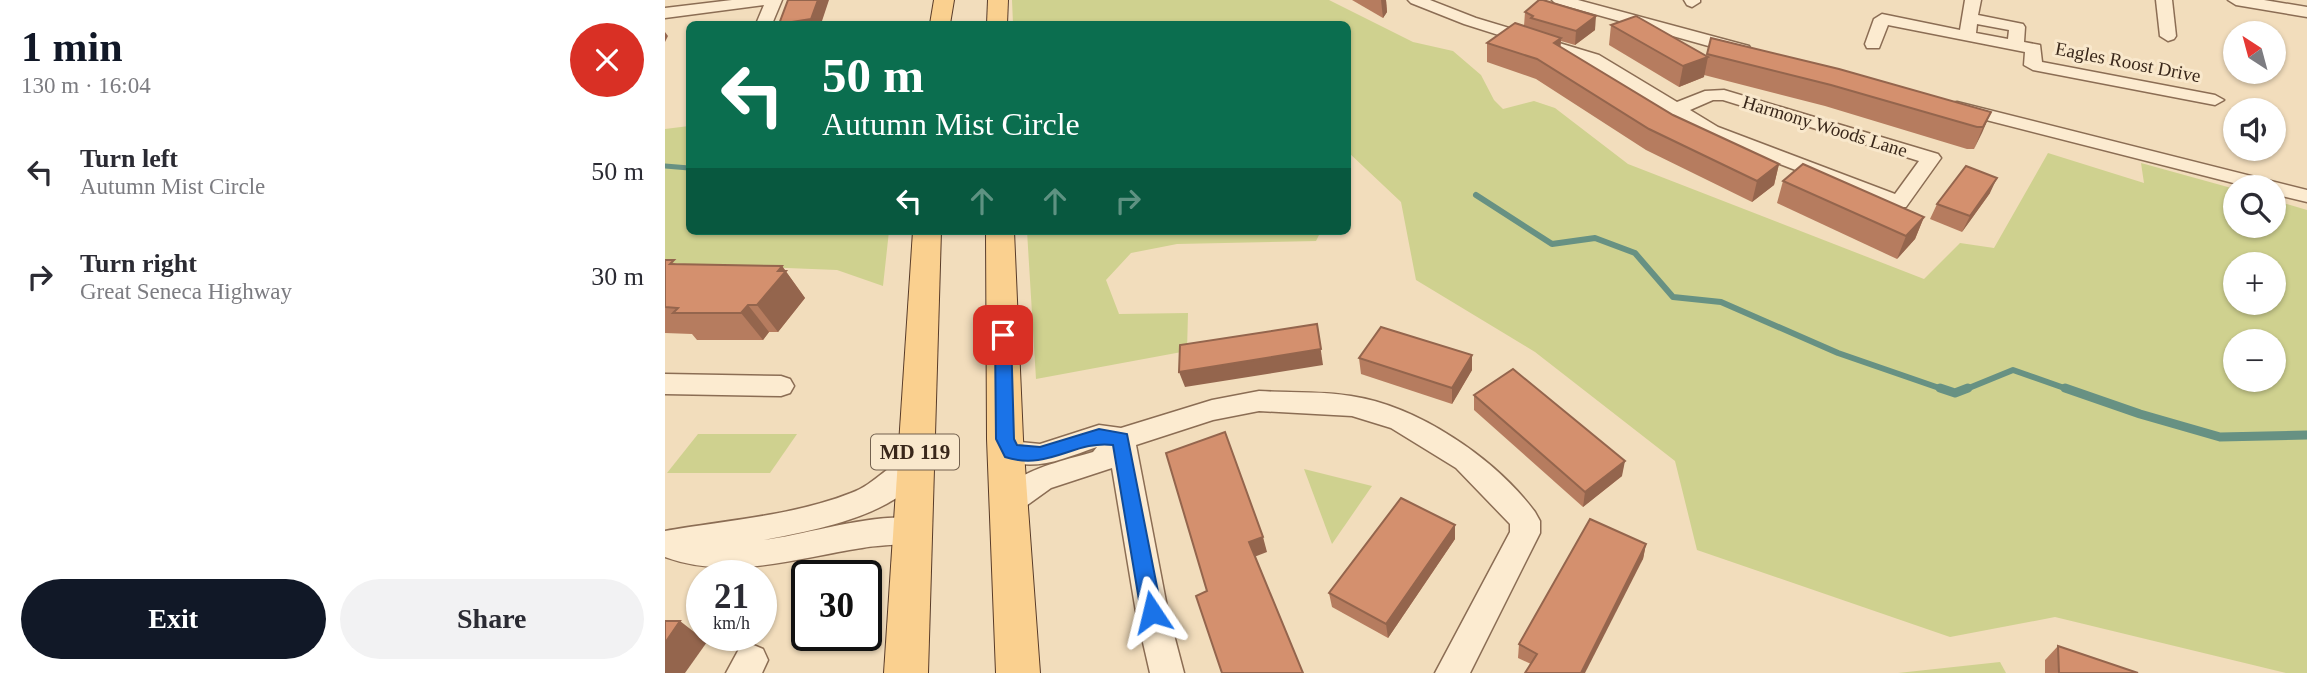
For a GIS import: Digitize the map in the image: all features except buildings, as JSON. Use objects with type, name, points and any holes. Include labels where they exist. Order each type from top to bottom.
[{"type":"main road","points":[[940,21],[944,0]]},
{"type":"main road","points":[[997,21],[998,0]]},
{"type":"main road","name":"MD 119","points":[[906,673],[915,530],[915,464],[927,235]]},
{"type":"main road","points":[[1000,235],[1005,439],[1018,673]]},
{"type":"street","points":[[665,13],[771,0],[765,21]]},
{"type":"street","name":"Harmony Woods Lane","points":[[1416,0],[1471,21],[1593,59],[1675,109],[1723,136],[1899,203],[1931,158],[1724,95],[1711,95],[1675,109]]},
{"type":"street","points":[[1560,0],[1760,55]]},
{"type":"street","points":[[1967,36],[1973,0]]},
{"type":"street","points":[[2164,0],[2168,36]]},
{"type":"street","points":[[2236,0],[2307,12]]},
{"type":"street","points":[[1873,44],[1882,19],[2015,46],[2017,27],[1970,18]]},
{"type":"street","name":"Eagles Roost Drive","points":[[2015,46],[2034,50],[2033,65],[2215,100]]},
{"type":"street","points":[[1935,101],[2226,175]]},
{"type":"street","points":[[2286,190],[2307,196]]},
{"type":"street","points":[[669,388],[781,386]]},
{"type":"street","points":[[1005,439],[1012,452],[1040,455],[1099,436],[1121,439],[1212,410],[1259,401],[1352,406],[1400,421],[1466,460],[1525,521],[1525,533],[1452,673]]},
{"type":"street","points":[[1009,502],[1042,479],[1103,460],[1121,439]]},
{"type":"street","points":[[1121,439],[1152,612],[1167,673]]},
{"type":"street","points":[[665,545],[794,522],[864,502],[915,464]]},
{"type":"street","points":[[665,545],[701,553],[753,556],[797,550],[859,536],[915,530]]},
{"type":"green space","points":[[1012,0],[1329,0],[1413,42],[1453,51],[1481,75],[1494,100],[1503,109],[1534,101],[1555,108],[1628,164],[1924,279],[1960,243],[1994,248],[2048,153],[2144,183],[2141,163],[2223,186],[2223,238],[2286,238],[2286,204],[2307,210],[2307,673],[2286,673],[2055,617],[1950,637],[1697,550],[1675,461],[1535,352],[1416,280],[1401,202],[1351,155],[1351,21],[1013,21]]},
{"type":"green space","points":[[686,126],[686,235],[889,235],[883,286],[837,270],[665,263],[665,129]]},
{"type":"green space","points":[[1027,235],[1319,235],[1316,241],[1177,244],[1131,253],[1106,280],[1119,314],[1188,313],[1187,351],[1036,379]]},
{"type":"green space","points":[[698,434],[797,434],[770,473],[667,473]]},
{"type":"green space","points":[[1304,469],[1372,486],[1332,544]]},
{"type":"green space","points":[[2000,662],[2006,673],[1898,673]]},
{"type":"waterway","points":[[665,166],[686,168]]},
{"type":"waterway","points":[[1476,195],[1552,244],[1595,238],[1635,253],[1673,297],[1721,302],[1838,353],[1945,390]]},
{"type":"waterway","points":[[1964,390],[2013,370],[2070,390]]},
{"type":"waterway","points":[[1940,388],[1955,393],[1968,388]]},
{"type":"waterway","points":[[2065,388],[2140,414],[2220,437],[2307,435]]},
{"type":"route","points":[[1003,335],[1005,439],[1012,452],[1040,455],[1099,436],[1121,439],[1152,612]]}]
